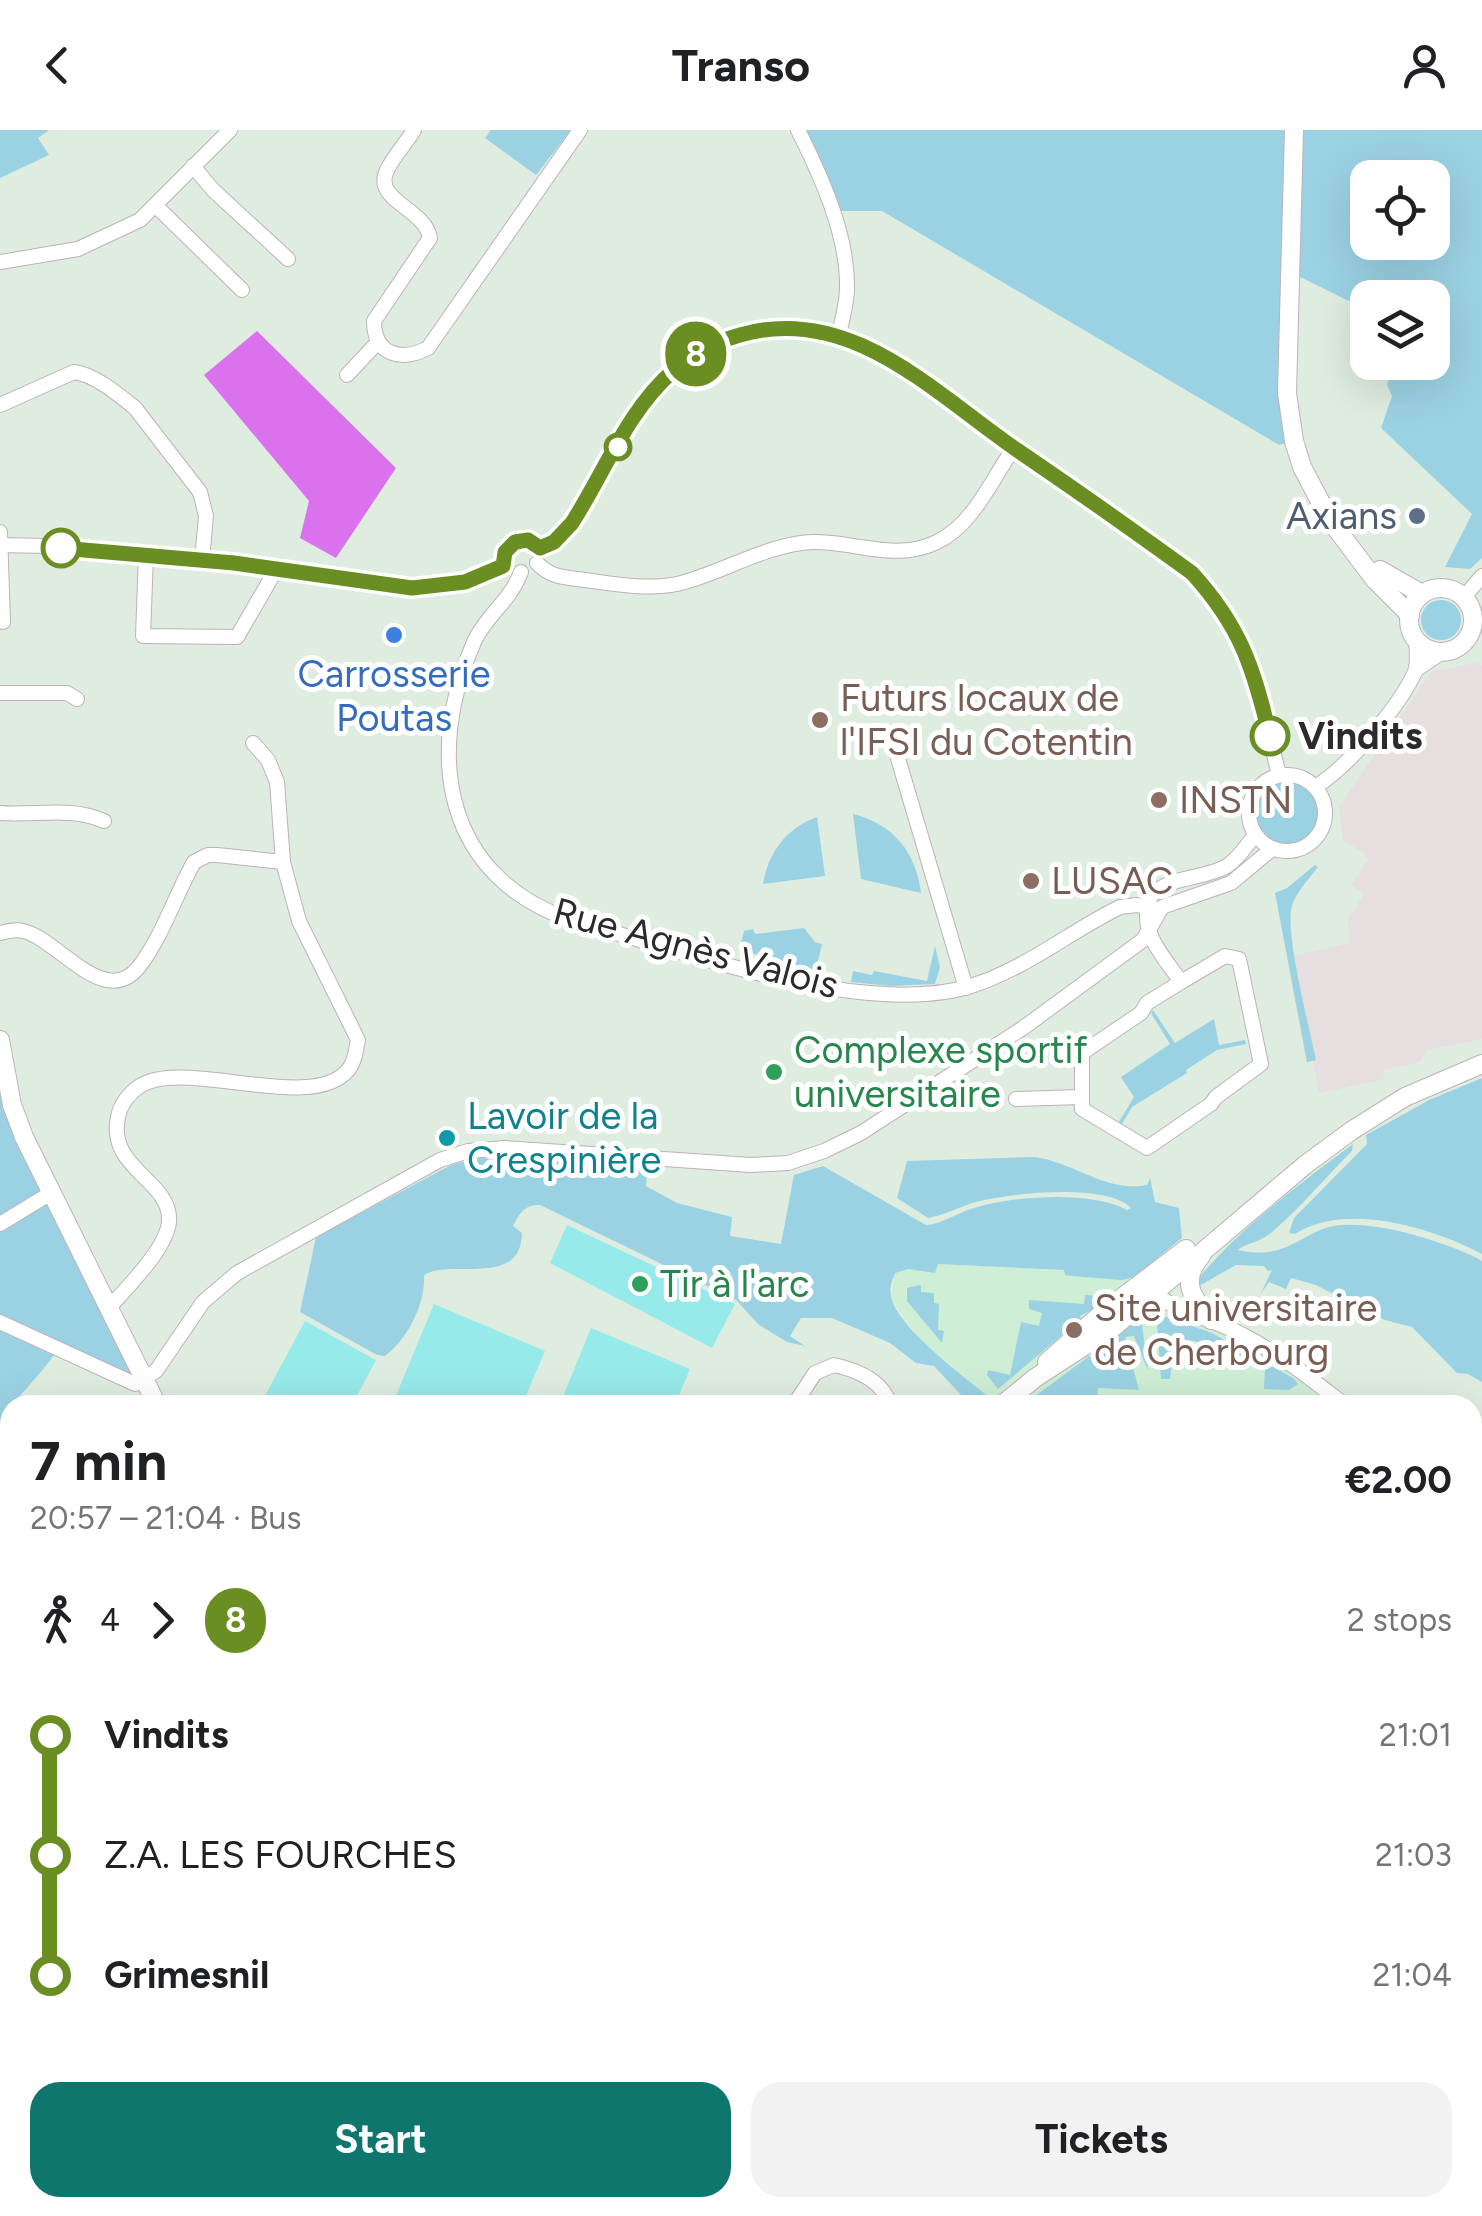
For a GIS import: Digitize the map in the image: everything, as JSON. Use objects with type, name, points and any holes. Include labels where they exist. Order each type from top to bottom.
[{"type":"main road","points":[[1294,130],[1288,352],[1291,427],[1302,468],[1330,520],[1375,580],[1410,615]]},
{"type":"main road","points":[[1362,559],[1422,594]]},
{"type":"main road","points":[[1444,588],[1464,597],[1473,616],[1476,640],[1442,652],[1416,640],[1410,628],[1410,615],[1422,594],[1444,588]]},
{"type":"main road","points":[[0,1040],[12,1105],[151,1395]]},
{"type":"main road","points":[[1014,1395],[1064,1346],[1221,1236],[1305,1165],[1388,1106],[1482,1064]]},
{"type":"main road","points":[[1147,1287],[1280,1178],[1305,1165]]},
{"type":"main road","points":[[1211,1320],[1194,1300],[1189,1281],[1195,1263],[1221,1236]]},
{"type":"street","points":[[0,262],[78,249],[140,220],[230,130]]},
{"type":"street","points":[[414,130],[387,169],[384,183],[390,196],[424,220],[430,238],[377,314],[374,328],[386,352],[399,356],[428,348],[580,130]]},
{"type":"street","points":[[798,130],[832,210],[847,274],[839,335]]},
{"type":"street","points":[[193,166],[288,260]]},
{"type":"street","points":[[156,206],[242,290]]},
{"type":"street","points":[[1014,448],[960,526],[942,540],[917,550],[888,551],[836,542],[802,543],[676,584],[648,587],[554,576],[538,556],[528,540],[515,542],[505,552],[503,566],[508,572],[521,572],[538,556],[554,542],[572,523],[638,413],[675,368],[699,352],[752,332],[800,327],[839,335],[928,384],[1192,573],[1214,598],[1245,647],[1279,776]]},
{"type":"street","points":[[347,375],[378,342]]},
{"type":"street","points":[[0,405],[74,372],[85,374],[123,398],[200,492],[206,516],[202,560]]},
{"type":"street","points":[[0,532],[3,622]]},
{"type":"street","points":[[0,545],[202,560],[412,588],[465,582],[503,566]]},
{"type":"street","points":[[146,555],[143,636],[238,637],[274,568]]},
{"type":"street","name":"Rue Agnès Valois","points":[[521,572],[509,598],[476,638],[452,702],[448,774],[460,817],[474,846],[510,886],[551,914],[790,979],[842,990],[926,995],[966,988],[1027,964],[1120,907],[1153,908],[1231,883],[1272,849]]},
{"type":"street","points":[[1464,597],[1482,576]]},
{"type":"street","points":[[1416,640],[1416,670]]},
{"type":"street","points":[[1315,788],[1368,739],[1416,670],[1442,652]]},
{"type":"street","points":[[0,693],[67,693],[77,699]]},
{"type":"street","points":[[108,1309],[160,1244],[170,1217],[165,1201],[133,1168],[117,1142],[120,1109],[130,1096],[139,1087],[166,1078],[270,1086],[329,1082],[350,1068],[355,1057],[358,1040],[307,943],[283,862],[277,782],[268,760],[253,744]]},
{"type":"street","points":[[897,754],[966,988]]},
{"type":"street","points":[[1292,775],[1315,788],[1325,807],[1322,829],[1316,838],[1291,852],[1272,849],[1255,835],[1250,824],[1250,800],[1263,783],[1292,775]]},
{"type":"street","points":[[0,813],[87,813],[104,820]]},
{"type":"street","points":[[2,1326],[131,1385],[143,1380],[164,1361],[203,1302],[228,1279],[350,1207],[453,1155],[506,1148],[770,1166],[835,1146],[1023,1028],[1148,934],[1158,888],[1224,867],[1241,854],[1255,835]]},
{"type":"street","points":[[0,933],[21,930],[56,948],[96,978],[120,980],[140,966],[194,862],[217,855],[283,862]]},
{"type":"street","points":[[1148,934],[1181,982]]},
{"type":"street","points":[[1226,956],[1239,960],[1261,1066],[1148,1148],[1082,1110],[1084,1050],[1141,1012],[1147,1002],[1181,982],[1226,956]]},
{"type":"street","points":[[1016,1099],[1081,1097]]},
{"type":"street","points":[[0,1224],[52,1192]]},
{"type":"street","points":[[1147,1287],[1163,1300],[1283,1358],[1332,1395]]},
{"type":"street","points":[[800,1395],[815,1372],[834,1365],[874,1382],[886,1395]]},
{"type":"shaded area","points":[[0,130],[49,130],[38,138],[49,155],[0,178]]},
{"type":"shaded area","points":[[491,130],[571,130],[536,175],[485,138]]},
{"type":"shaded area","points":[[803,130],[1482,130],[1482,558],[1470,569],[1445,567],[1472,514],[1381,428],[1392,396],[1389,380],[1450,380],[1450,280],[1350,280],[1350,302],[1290,272],[1294,441],[1279,445],[882,211],[839,211]]},
{"type":"shaded area","points":[[257,331],[396,468],[336,558],[300,538],[309,501],[204,375]]},
{"type":"shaded area","points":[[1441,600],[1455,606],[1461,620],[1455,634],[1441,640],[1427,634],[1421,620],[1427,606]]},
{"type":"shaded area","points":[[1482,665],[1482,1039],[1427,1050],[1420,1062],[1383,1070],[1384,1079],[1319,1093],[1313,1061],[1307,1062],[1287,957],[1350,943],[1348,920],[1364,894],[1351,885],[1368,860],[1343,840],[1339,807],[1431,672]]},
{"type":"shaded area","points":[[1286,781],[1308,791],[1318,813],[1308,835],[1286,845],[1264,835],[1254,813],[1264,791]]},
{"type":"shaded area","points":[[853,814],[880,825],[900,842],[914,865],[921,893],[861,879]]},
{"type":"shaded area","points":[[817,817],[825,876],[763,884],[769,862],[781,843]]},
{"type":"shaded area","points":[[1315,865],[1318,867],[1294,901],[1290,919],[1294,958],[1316,1060],[1307,1062],[1275,893]]},
{"type":"shaded area","points":[[804,928],[815,942],[822,944],[816,970],[739,950],[744,931],[753,929],[755,934]]},
{"type":"shaded area","points":[[935,946],[940,967],[935,984],[891,986],[851,982],[853,971],[927,981]]},
{"type":"shaded area","points":[[1153,1010],[1175,1043],[1214,1019],[1219,1045],[1245,1040],[1246,1044],[1217,1050],[1186,1070],[1187,1073],[1132,1107],[1120,1127],[1117,1125],[1134,1097],[1121,1077],[1170,1044],[1151,1013]]},
{"type":"shaded area","points":[[0,1040],[12,1106],[143,1380],[57,1351],[22,1395],[0,1395]]},
{"type":"shaded area","points":[[1482,1078],[1482,1254],[1439,1235],[1364,1219],[1316,1224],[1289,1233],[1294,1218],[1367,1144],[1366,1135],[1429,1100]]},
{"type":"shaded area","points":[[1353,1144],[1352,1151],[1282,1223],[1267,1236],[1238,1250],[1272,1251],[1318,1231],[1354,1225],[1421,1237],[1477,1258],[1482,1261],[1482,1382],[1457,1373],[1412,1327],[1385,1320],[1316,1285],[1291,1278],[1286,1289],[1269,1282],[1260,1295],[1272,1270],[1264,1266],[1236,1265],[1199,1286],[1198,1279],[1252,1224]]},
{"type":"shaded area","points":[[502,1156],[648,1165],[646,1186],[677,1203],[732,1217],[730,1236],[781,1244],[794,1175],[823,1166],[926,1225],[987,1204],[1028,1198],[1072,1197],[1131,1208],[1102,1195],[1036,1193],[980,1201],[928,1218],[897,1198],[907,1161],[1035,1157],[1118,1185],[1147,1185],[1150,1178],[1155,1202],[1179,1208],[1182,1238],[1134,1277],[1122,1280],[1065,1275],[1064,1270],[938,1264],[935,1273],[908,1269],[895,1273],[891,1296],[905,1322],[986,1395],[961,1395],[934,1366],[916,1363],[890,1343],[832,1318],[801,1318],[790,1336],[805,1346],[787,1342],[759,1325],[736,1300],[540,1205],[526,1208],[515,1222],[513,1226],[522,1233],[519,1250],[510,1261],[483,1269],[451,1269],[424,1275],[414,1319],[385,1356],[300,1312],[316,1237],[451,1165]]},
{"type":"shaded area","name":"Tir à l'arc","points":[[567,1225],[735,1304],[712,1348],[550,1263]]},
{"type":"shaded area","name":"Site universitaire de Cherbourg","points":[[937,1264],[1065,1270],[1065,1274],[1142,1281],[1226,1326],[1330,1395],[986,1395],[922,1341],[892,1301],[895,1267],[937,1270]]},
{"type":"shaded area","points":[[921,1285],[921,1292],[934,1293],[934,1303],[939,1304],[942,1343],[907,1301],[907,1288]]},
{"type":"shaded area","points":[[1085,1295],[1099,1296],[1096,1308],[1080,1316],[998,1389],[987,1375],[988,1370],[1010,1375],[1021,1322],[1039,1326],[1042,1313],[1029,1309],[1029,1300],[1084,1304]]},
{"type":"shaded area","points":[[434,1304],[545,1351],[526,1395],[396,1395]]},
{"type":"shaded area","points":[[1163,1316],[1212,1333],[1298,1384],[1289,1390],[1264,1389],[1265,1368],[1222,1348],[1175,1339],[1170,1379],[1161,1379],[1157,1322]]},
{"type":"shaded area","points":[[1141,1318],[1148,1371],[1134,1336],[1125,1337],[1139,1390],[1098,1388],[1098,1395],[1037,1395]]},
{"type":"shaded area","points":[[305,1321],[376,1360],[357,1395],[265,1395]]},
{"type":"shaded area","points":[[591,1328],[690,1369],[679,1395],[564,1394]]},
{"type":"bus line","name":"8","points":[[61,548],[234,563],[412,588],[465,582],[503,566],[505,552],[515,542],[528,540],[540,548],[554,542],[598,484],[654,389],[675,368],[699,352],[752,332],[800,327],[824,330],[876,352],[928,384],[1192,573],[1214,598],[1245,647],[1270,736]]},
{"type":"place","name":"Axians","points":[[1417,516]]},
{"type":"place","name":"Carrosserie Poutas","points":[[394,635]]},
{"type":"place","name":"Futurs locaux de l'IFSI du Cotentin","points":[[820,720]]},
{"type":"place","name":"Vindits","points":[[1270,736]]},
{"type":"place","name":"INSTN","points":[[1159,800]]},
{"type":"place","name":"LUSAC","points":[[1031,881]]},
{"type":"place","name":"Complexe sportif universitaire","points":[[774,1072]]},
{"type":"place","name":"Lavoir de la Crespinière","points":[[447,1138]]},
{"type":"place","name":"Tir à l'arc","points":[[640,1284]]},
{"type":"place","name":"Site universitaire de Cherbourg","points":[[1074,1330]]}]
